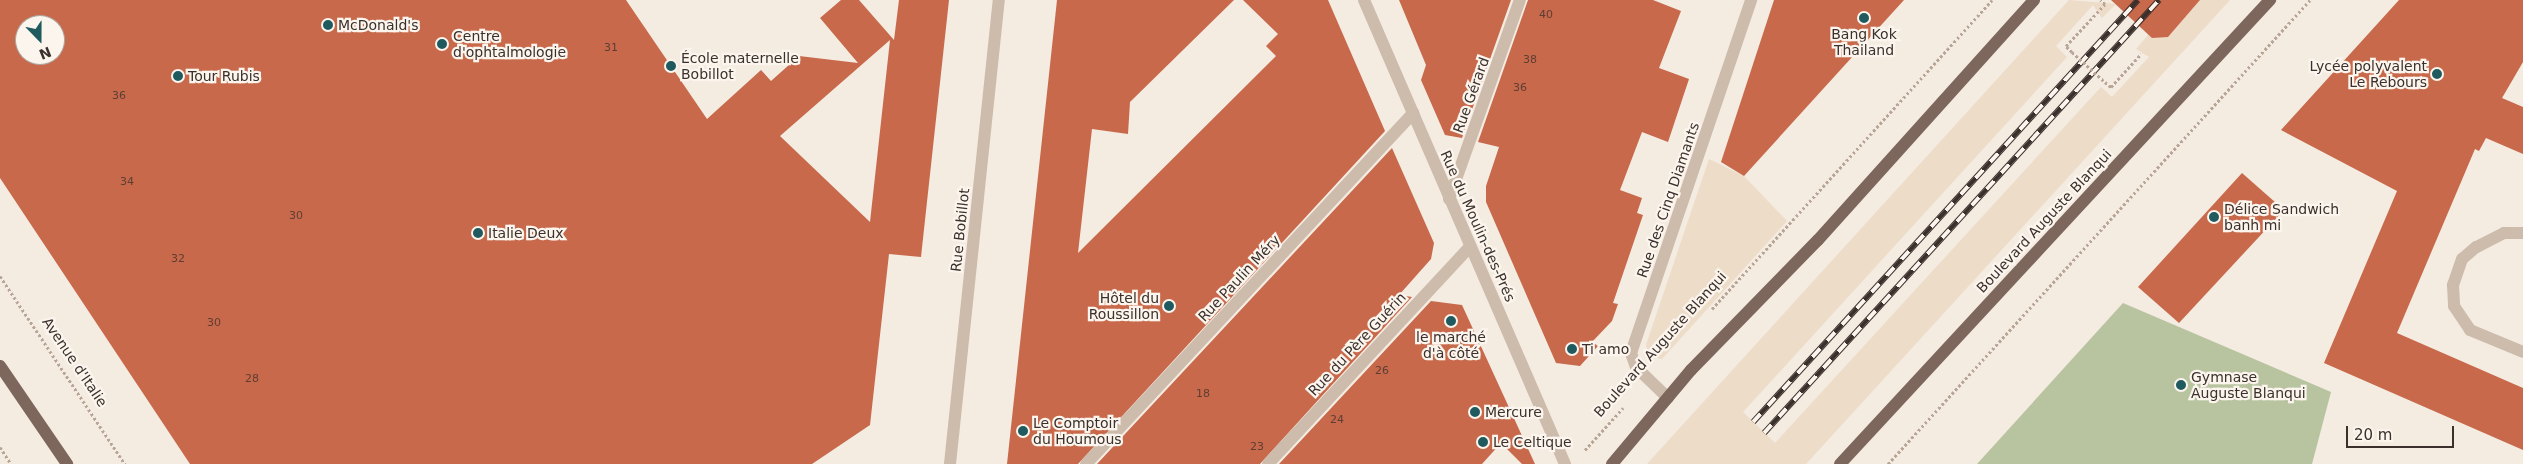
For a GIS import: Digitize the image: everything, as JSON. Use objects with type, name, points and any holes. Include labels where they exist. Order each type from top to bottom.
[{"type":"main road","points":[[1612,464],[1668,398],[1818,240],[2034,0]]},
{"type":"main road","name":"Boulevard Auguste Blanqui","points":[[1840,464],[2270,0]]},
{"type":"main road","points":[[0,366],[67,464]]},
{"type":"street","name":"Rue Bobillot","points":[[950,464],[999,0]]},
{"type":"street","name":"Rue du Moulin-des-Prés","points":[[1364,0],[1566,464]]},
{"type":"street","name":"Rue Gérard","points":[[1449,199],[1520,0]]},
{"type":"street","name":"Rue des Cinq Diamants","points":[[1668,398],[1636,367],[1631,353],[1751,0]]},
{"type":"street","name":"Rue Paulin Méry","points":[[1086,464],[1413,113]]},
{"type":"street","points":[[2523,233],[2504,233],[2476,247],[2462,259],[2453,285],[2454,306],[2470,330],[2523,352]]},
{"type":"street","name":"Rue du Père Guérin","points":[[1268,464],[1470,246]]},
{"type":"path","name":"Boulevard Auguste Blanqui","points":[[1704,318],[1992,0]]},
{"type":"path","points":[[2100,0],[2105,4],[2066,46],[2111,87],[2141,54]]},
{"type":"path","points":[[1888,464],[2310,0]]},
{"type":"path","name":"Avenue d'Italie","points":[[0,276],[125,464]]},
{"type":"path","name":"Boulevard Auguste Blanqui","points":[[1578,458],[1649,379]]},
{"type":"path","points":[[0,447],[11,464]]},
{"type":"green space","name":"Gymnase Auguste Blanqui","points":[[2123,303],[2331,392],[2312,464],[1977,464]]},
{"type":"shaded area","points":[[2069,0],[2116,4],[2102,18],[2093,5],[2056,46],[2067,57],[1743,412],[1775,443],[2101,87],[2112,97],[2149,57],[2136,49],[2149,34],[2169,36],[2200,0],[2230,0],[1806,464],[1647,464]]},
{"type":"shaded area","points":[[1709,159],[1744,176],[1787,221],[1662,359],[1650,358],[1646,345]]},
{"type":"building","name":"Italie Deux","points":[[0,0],[626,0],[707,119],[761,70],[771,81],[799,56],[858,63],[820,18],[841,0],[859,0],[894,40],[899,0],[949,0],[921,257],[889,254],[870,425],[812,464],[190,464],[0,178]],"holes":[[[890,40],[870,222],[780,136]]]},
{"type":"building","points":[[1057,0],[1234,0],[1130,102],[1128,134],[1092,129],[1078,253],[1276,56],[1266,46],[1278,34],[1243,0],[1328,0],[1385,131],[1078,464],[1007,464]]},
{"type":"building","points":[[1399,0],[1511,0],[1462,138],[1445,135],[1421,80],[1426,65]]},
{"type":"building","points":[[1528,0],[1653,0],[1681,11],[1659,68],[1689,79],[1668,142],[1642,132],[1620,190],[1642,198],[1637,213],[1643,215],[1613,303],[1618,304],[1612,321],[1592,342],[1598,346],[1580,366],[1556,363],[1486,202],[1486,186],[1499,147],[1478,142]]},
{"type":"building","points":[[1774,0],[1904,0],[1744,176],[1721,162]]},
{"type":"building","points":[[2111,0],[2200,0],[2168,37],[2152,38]]},
{"type":"building","points":[[2399,0],[2523,0],[2523,62],[2502,98],[2523,107],[2523,154],[2486,138],[2479,151],[2475,149],[2397,333],[2523,388],[2523,450],[2324,363],[2397,191],[2281,130]]},
{"type":"building","points":[[1392,148],[1434,243],[1431,259],[1399,295],[1412,297],[1260,464],[1097,464]]},
{"type":"building","points":[[2242,173],[2284,210],[2179,323],[2138,287]]},
{"type":"building","points":[[1431,301],[1462,305],[1535,464],[1522,464],[1501,443],[1482,464],[1279,464]]},
{"type":"railway","points":[[1753,422],[2138,0]]},
{"type":"railway","points":[[1764,433],[2159,0]]},
{"type":"place","name":"Bang Kok Thailand","points":[[1864,18]]},
{"type":"place","name":"McDonald's","points":[[328,25]]},
{"type":"place","name":"Centre d'ophtalmologie","points":[[442,44]]},
{"type":"place","name":"École maternelle Bobillot","points":[[671,66]]},
{"type":"place","name":"Lycée polyvalent Le Rebours","points":[[2437,74]]},
{"type":"place","name":"Tour Rubis","points":[[178,76]]},
{"type":"place","name":"Délice Sandwich banh mi","points":[[2214,217]]},
{"type":"place","name":"Italie Deux","points":[[478,233]]},
{"type":"place","name":"Hôtel du Roussillon","points":[[1169,306]]},
{"type":"place","name":"le marché d'à côté","points":[[1451,321]]},
{"type":"place","name":"Ti amo","points":[[1572,349]]},
{"type":"place","name":"Gymnase Auguste Blanqui","points":[[2181,385]]},
{"type":"place","name":"Mercure","points":[[1475,412]]},
{"type":"place","name":"Le Comptoir du Houmous","points":[[1023,431]]},
{"type":"place","name":"Le Celtique","points":[[1483,442]]}]
